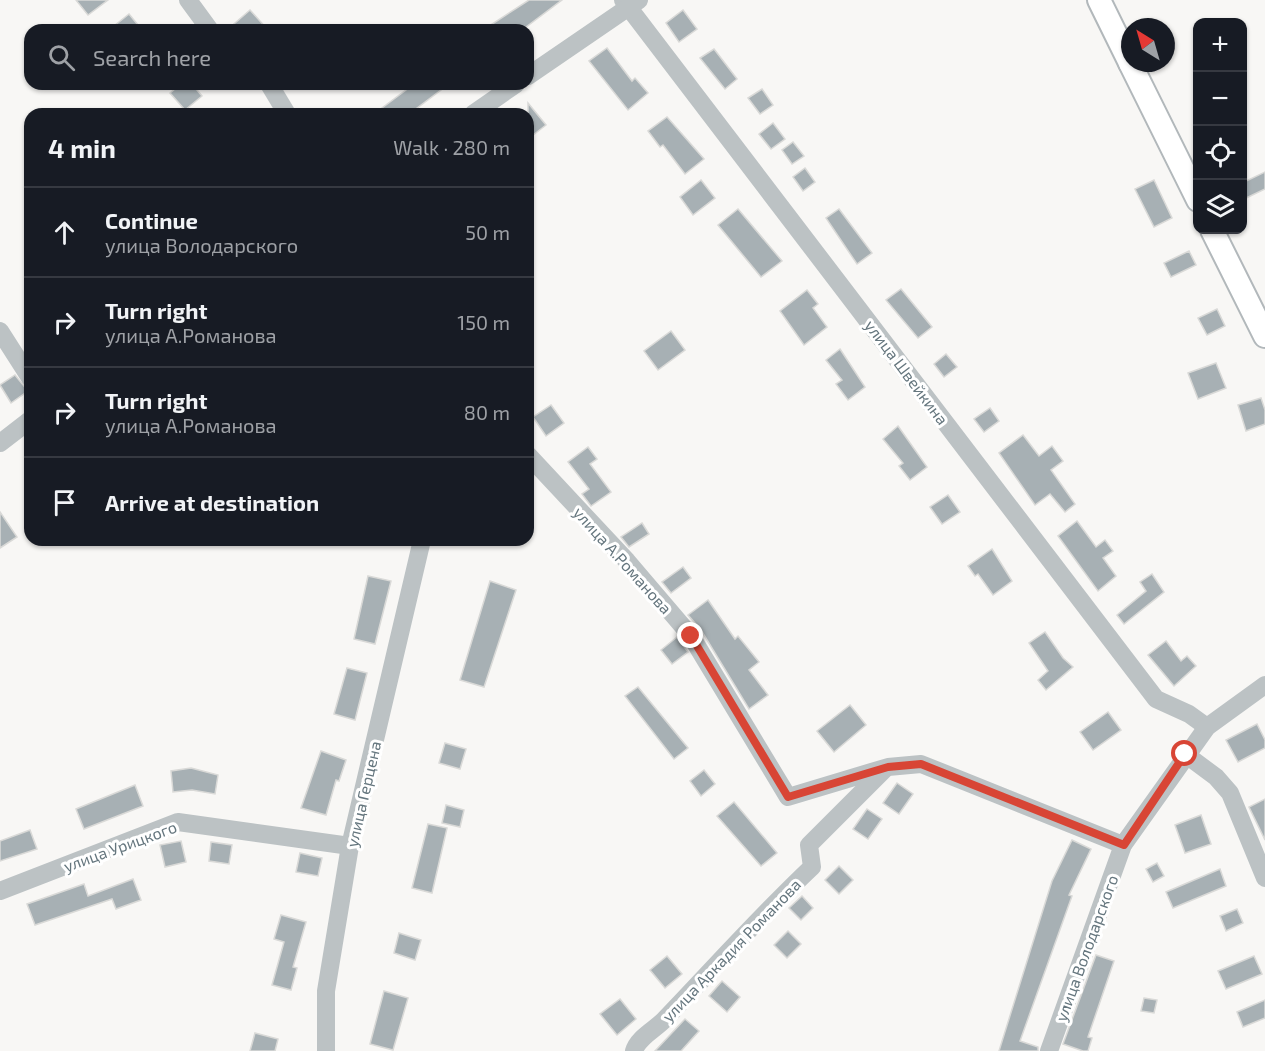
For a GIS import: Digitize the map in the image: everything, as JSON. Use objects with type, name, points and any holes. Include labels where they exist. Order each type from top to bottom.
[{"type":"main road","points":[[1099,0],[1121,45]]},
{"type":"main road","points":[[1134,72],[1193,192]]},
{"type":"main road","points":[[1214,234],[1265,336]]},
{"type":"street","points":[[188,0],[206,24]]},
{"type":"street","points":[[534,71],[630,2]]},
{"type":"street","name":"улица Швейкина","points":[[630,2],[1156,699],[1189,714],[1207,727]]},
{"type":"street","points":[[273,90],[283,108]]},
{"type":"street","points":[[482,108],[507,90]]},
{"type":"street","points":[[0,331],[24,369]]},
{"type":"street","points":[[0,442],[24,424]]},
{"type":"street","name":"улица А.Романова","points":[[534,461],[627,561],[691,636],[788,797],[888,767],[921,764],[1124,845]]},
{"type":"street","name":"улица Герцена","points":[[326,1051],[326,991],[350,846],[421,546]]},
{"type":"street","name":"улица Володарского","points":[[1049,1051],[1124,845],[1185,754],[1207,727],[1265,685]]},
{"type":"street","points":[[1185,754],[1207,770],[1230,793],[1265,878]]},
{"type":"street","name":"улица Аркадия Романова","points":[[634,1051],[636,1044],[663,1021],[774,903],[812,867],[809,845],[888,767]]},
{"type":"street","name":"улица Урицкого","points":[[0,891],[178,822],[350,846]]},
{"type":"building","points":[[76,0],[108,0],[88,15]]},
{"type":"building","points":[[529,0],[562,0],[530,24],[492,24]]},
{"type":"building","points":[[250,10],[263,24],[234,24]]},
{"type":"building","points":[[683,10],[697,29],[679,42],[666,23]]},
{"type":"building","points":[[129,14],[137,24],[116,24]]},
{"type":"building","points":[[607,48],[632,81],[635,78],[648,93],[628,110],[589,61]]},
{"type":"building","points":[[714,49],[737,79],[725,89],[700,58]]},
{"type":"building","points":[[762,89],[773,105],[760,114],[748,98]]},
{"type":"building","points":[[174,90],[197,90],[202,96],[187,108],[183,108],[170,93]]},
{"type":"building","points":[[406,90],[441,90],[417,108],[382,108]]},
{"type":"building","points":[[534,110],[546,125],[534,134]]},
{"type":"building","points":[[667,117],[704,159],[685,174],[663,145],[660,147],[648,131]]},
{"type":"building","points":[[773,123],[785,139],[771,149],[759,134]]},
{"type":"building","points":[[793,142],[804,156],[792,164],[782,150]]},
{"type":"building","points":[[805,168],[815,182],[803,191],[793,177]]},
{"type":"building","points":[[1265,172],[1265,189],[1247,198],[1247,181]]},
{"type":"building","points":[[701,180],[715,198],[693,215],[680,197]]},
{"type":"building","points":[[1154,180],[1172,218],[1154,227],[1135,189]]},
{"type":"building","points":[[738,209],[782,261],[761,277],[718,225]]},
{"type":"building","points":[[839,209],[872,253],[857,264],[826,218]]},
{"type":"building","points":[[1189,251],[1196,265],[1171,277],[1164,263]]},
{"type":"building","points":[[901,289],[932,327],[918,338],[886,300]]},
{"type":"building","points":[[807,290],[818,304],[813,308],[827,327],[804,345],[780,311]]},
{"type":"building","points":[[1217,309],[1225,326],[1207,335],[1198,318]]},
{"type":"building","points":[[671,331],[685,350],[658,370],[644,351]]},
{"type":"building","points":[[840,349],[865,387],[848,400],[836,384],[842,380],[826,360]]},
{"type":"building","points":[[946,354],[957,367],[944,377],[934,364]]},
{"type":"building","points":[[1216,363],[1226,388],[1198,399],[1188,373]]},
{"type":"building","points":[[15,375],[24,386],[24,394],[11,403],[0,385]]},
{"type":"building","points":[[1261,398],[1265,410],[1265,424],[1246,431],[1238,405]]},
{"type":"building","points":[[551,405],[564,423],[546,436],[534,416]]},
{"type":"building","points":[[990,408],[999,421],[984,432],[974,419]]},
{"type":"building","points":[[898,426],[927,467],[910,480],[899,466],[903,463],[883,439]]},
{"type":"building","points":[[1023,435],[1039,456],[1052,446],[1063,461],[1051,470],[1075,504],[1065,512],[1050,494],[1035,505],[999,453]]},
{"type":"building","points":[[588,447],[597,459],[590,464],[611,492],[591,506],[582,494],[589,489],[568,462]]},
{"type":"building","points":[[948,495],[960,512],[942,524],[930,507]]},
{"type":"building","points":[[0,512],[17,537],[0,548]]},
{"type":"building","points":[[1077,521],[1096,547],[1105,540],[1113,551],[1103,558],[1116,576],[1098,591],[1058,536]]},
{"type":"building","points":[[642,523],[649,534],[629,547],[621,537]]},
{"type":"building","points":[[992,549],[1012,581],[993,595],[978,574],[975,576],[968,566]]},
{"type":"building","points":[[683,567],[691,578],[671,593],[662,582]]},
{"type":"building","points":[[1152,574],[1164,592],[1124,624],[1117,615],[1146,591],[1140,582]]},
{"type":"building","points":[[368,576],[391,581],[375,644],[354,639]]},
{"type":"building","points":[[490,581],[516,590],[484,687],[460,680]]},
{"type":"building","points":[[708,600],[735,639],[738,636],[759,662],[749,670],[768,695],[749,709],[701,630],[688,615]]},
{"type":"building","points":[[1045,632],[1063,658],[1073,667],[1046,690],[1038,680],[1048,671],[1029,643]]},
{"type":"building","points":[[677,637],[688,652],[672,664],[661,650]]},
{"type":"building","points":[[1166,641],[1181,661],[1187,656],[1196,666],[1174,686],[1148,655]]},
{"type":"building","points":[[347,668],[367,673],[355,720],[334,714]]},
{"type":"building","points":[[638,687],[688,748],[674,759],[625,696]]},
{"type":"building","points":[[850,705],[866,725],[834,752],[817,731]]},
{"type":"building","points":[[1108,712],[1121,730],[1093,750],[1080,732]]},
{"type":"building","points":[[1257,724],[1265,740],[1265,748],[1238,762],[1226,740]]},
{"type":"building","points":[[445,743],[466,749],[460,769],[439,763]]},
{"type":"building","points":[[321,751],[346,760],[339,781],[336,780],[326,815],[301,808]]},
{"type":"building","points":[[191,768],[218,775],[215,794],[192,790],[173,792],[171,771]]},
{"type":"building","points":[[704,770],[715,784],[701,796],[690,781]]},
{"type":"building","points":[[897,783],[913,794],[899,814],[883,803]]},
{"type":"building","points":[[135,785],[143,806],[84,829],[76,809]]},
{"type":"building","points":[[1265,799],[1265,840],[1249,807]]},
{"type":"building","points":[[734,802],[777,853],[761,866],[717,816]]},
{"type":"building","points":[[446,805],[464,810],[460,827],[442,823]]},
{"type":"building","points":[[867,809],[882,819],[868,839],[853,829]]},
{"type":"building","points":[[1201,815],[1211,844],[1185,853],[1175,825]]},
{"type":"building","points":[[428,824],[447,828],[432,893],[412,888]]},
{"type":"building","points":[[30,830],[37,849],[0,861],[0,841]]},
{"type":"building","points":[[1072,840],[1091,849],[1069,895],[1072,896],[1020,1041],[1038,1047],[1038,1051],[999,1051],[1052,881]]},
{"type":"building","points":[[181,841],[186,862],[165,867],[160,845]]},
{"type":"building","points":[[211,842],[232,845],[229,864],[209,861]]},
{"type":"building","points":[[300,853],[322,858],[318,876],[296,872]]},
{"type":"building","points":[[1157,863],[1164,876],[1153,882],[1146,869]]},
{"type":"building","points":[[839,866],[853,880],[839,894],[825,880]]},
{"type":"building","points":[[1220,869],[1226,886],[1173,908],[1166,892]]},
{"type":"building","points":[[133,879],[141,900],[116,909],[112,899],[35,925],[27,904],[84,884],[88,896]]},
{"type":"building","points":[[802,896],[813,908],[801,920],[789,908]]},
{"type":"building","points":[[1237,909],[1243,923],[1226,931],[1220,916]]},
{"type":"building","points":[[281,915],[306,922],[293,967],[297,968],[291,990],[272,985],[284,942],[274,939]]},
{"type":"building","points":[[788,931],[801,944],[787,958],[774,945]]},
{"type":"building","points":[[399,933],[421,940],[415,960],[394,953]]},
{"type":"building","points":[[1096,955],[1114,961],[1088,1037],[1092,1038],[1088,1051],[1083,1051],[1063,1044]]},
{"type":"building","points":[[667,956],[682,974],[665,988],[650,970]]},
{"type":"building","points":[[1254,956],[1262,974],[1226,989],[1218,971]]},
{"type":"building","points":[[722,981],[740,997],[727,1012],[709,996]]},
{"type":"building","points":[[384,991],[408,998],[393,1050],[370,1044]]},
{"type":"building","points":[[1144,998],[1157,1000],[1154,1013],[1141,1011]]},
{"type":"building","points":[[620,999],[636,1019],[617,1035],[600,1014]]},
{"type":"building","points":[[1265,1000],[1265,1018],[1243,1027],[1237,1012]]},
{"type":"building","points":[[685,1019],[699,1031],[681,1051],[655,1051]]},
{"type":"building","points":[[255,1033],[278,1039],[275,1051],[250,1051]]},
{"type":"route","points":[[691,636],[788,797],[888,767],[921,764],[1124,845],[1185,754]]}]
